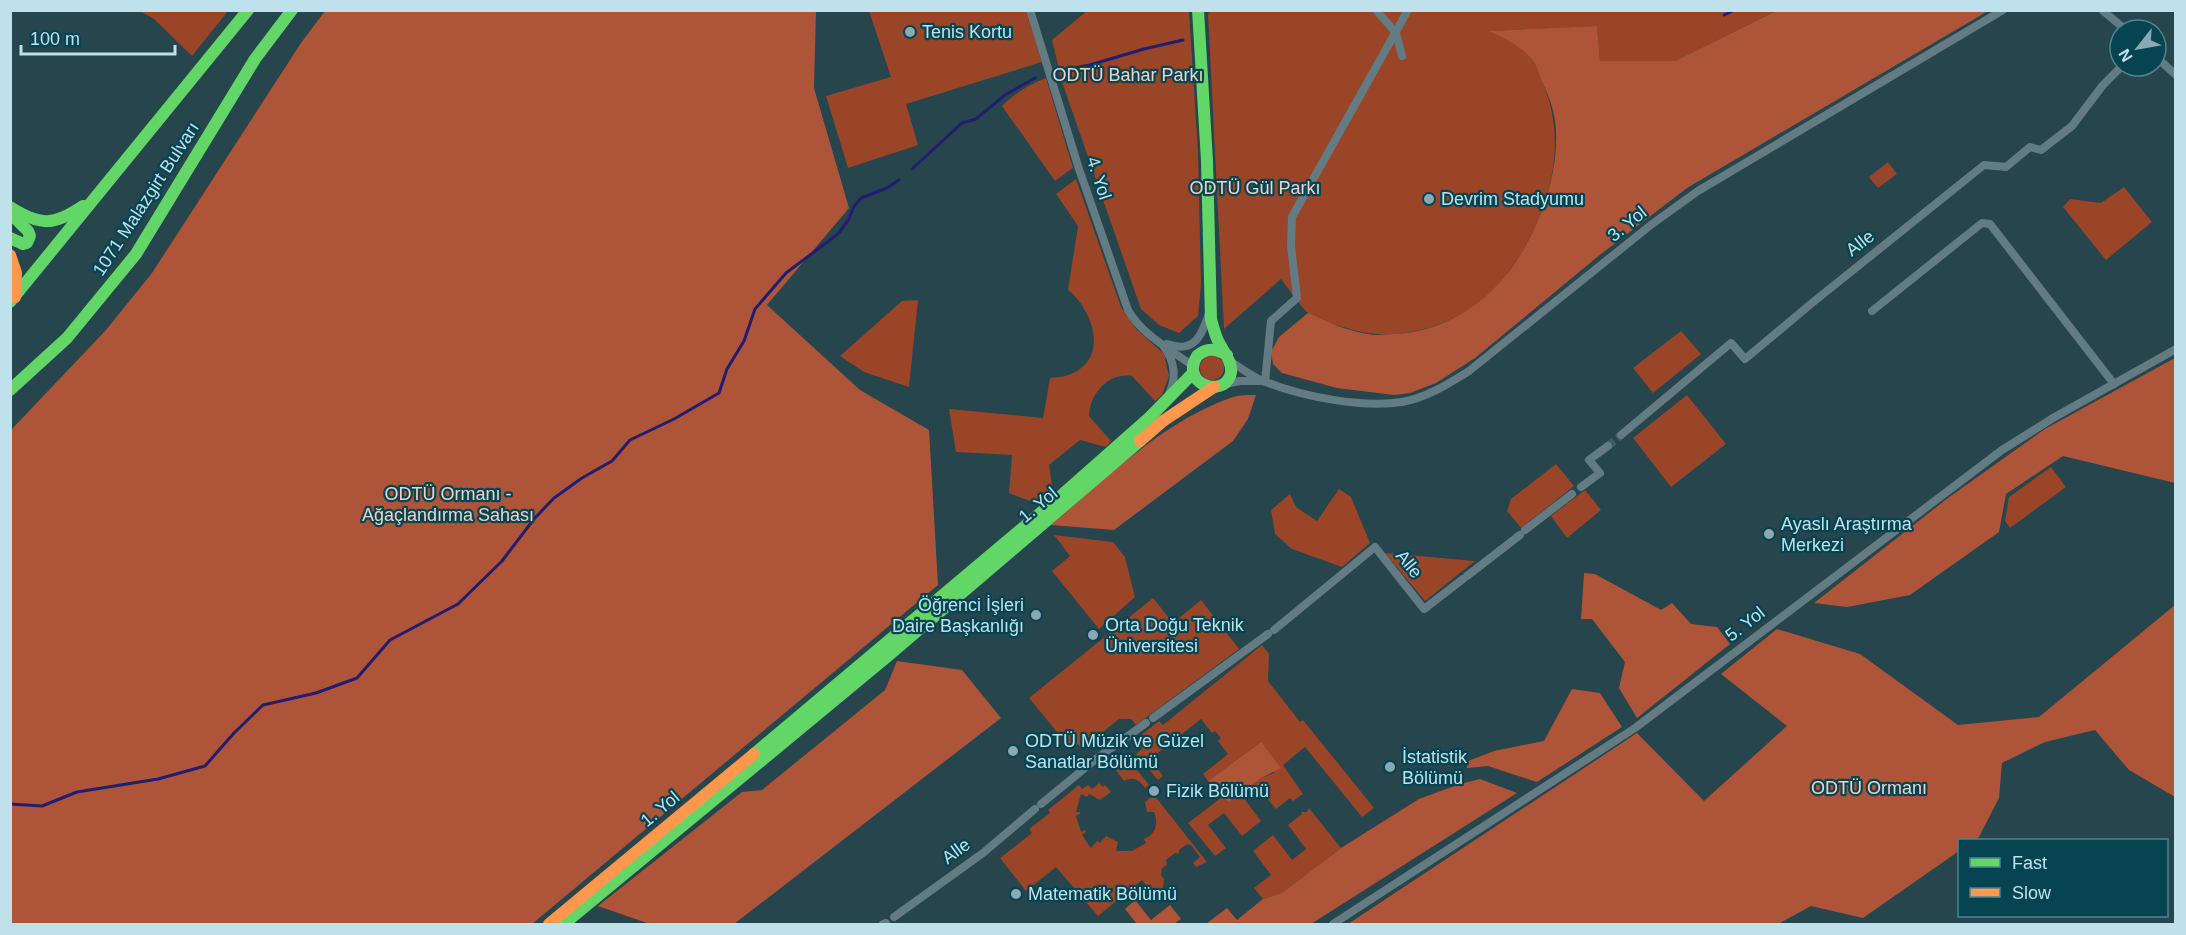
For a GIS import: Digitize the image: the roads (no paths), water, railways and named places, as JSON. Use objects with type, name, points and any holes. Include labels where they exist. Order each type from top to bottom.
[{"type":"main road","name":"1071 Malazgirt Bulvarı","points":[[13,299],[248,10]]},
{"type":"main road","name":"1071 Malazgirt Bulvarı","points":[[10,390],[67,338],[136,254],[255,58],[292,10]]},
{"type":"main road","points":[[1198,10],[1207,161],[1211,307],[1213,328],[1229,358],[1231,374],[1227,381],[1218,386],[1204,386],[1193,370],[1198,354],[1203,350],[1216,348],[1229,358]]},
{"type":"main road","points":[[10,207],[33,221],[54,222],[71,215],[93,198]]},
{"type":"main road","points":[[10,213],[30,236],[27,243],[23,244],[10,238]]},
{"type":"main road","points":[[10,255],[16,273],[13,299]]},
{"type":"main road","name":"1. Yol","points":[[1024,533],[1165,403],[1193,370]]},
{"type":"main road","name":"1. Yol","points":[[549,924],[576,908],[1024,533],[1163,421],[1218,386]]},
{"type":"main road","name":"1. Yol","points":[[564,924],[576,908]]},
{"type":"street","name":"4. Yol","points":[[1030,10],[1079,169],[1124,300],[1135,321],[1147,334],[1161,342],[1193,370]]},
{"type":"street","points":[[1376,10],[1396,33],[1402,56]]},
{"type":"street","points":[[1264,382],[1270,321],[1297,298],[1291,246],[1292,217],[1408,10]]},
{"type":"street","name":"3. Yol","points":[[1218,386],[1240,381],[1264,382],[1305,393],[1376,404],[1403,402],[1440,389],[1469,372],[1652,224],[1698,191],[2003,10]]},
{"type":"street","points":[[2102,10],[2112,14]]},
{"type":"street","name":"Alle","points":[[1621,435],[1731,343],[1745,359],[1984,165],[2006,167],[2030,147],[2041,150],[2072,126],[2110,78]]},
{"type":"street","points":[[1872,311],[1982,223],[1990,224],[2114,384]]},
{"type":"street","points":[[1161,342],[1180,347],[1191,344],[1203,330],[1211,307]]},
{"type":"street","name":"4. Yol","points":[[1161,342],[1171,358],[1174,374],[1165,403]]},
{"type":"street","name":"5. Yol","points":[[1333,924],[1635,728],[2002,450],[2175,349]]},
{"type":"street","name":"3. Yol","points":[[1229,358],[1264,382]]},
{"type":"street","points":[[1581,487],[1600,473],[1589,460],[1608,446]]},
{"type":"street","name":"Alle","points":[[894,917],[983,853],[1096,759],[1271,632],[1375,547],[1424,609],[1572,494]]},
{"type":"waterway","points":[[1724,15],[1735,10]]},
{"type":"waterway","points":[[1063,70],[1183,40]]},
{"type":"waterway","points":[[912,169],[962,123],[976,119],[1005,95],[1035,78]]},
{"type":"waterway","points":[[10,804],[42,806],[77,792],[158,779],[205,766],[263,705],[316,693],[357,678],[390,640],[458,604],[502,561],[534,519],[554,498],[582,478],[612,461],[630,440],[674,419],[719,393],[727,369],[744,341],[755,309],[786,273],[838,234],[861,198],[887,188],[899,180]]},
{"type":"tunnel","points":[[1608,446],[1621,435]]},
{"type":"place","name":"Tenis Kortu","points":[[910,32]]},
{"type":"place","name":"Devrim Stadyumu","points":[[1429,199]]},
{"type":"place","name":"Ayaslı Araştırma Merkezi","points":[[1769,534]]},
{"type":"place","name":"Öğrenci İşleri Daire Başkanlığı","points":[[1036,615]]},
{"type":"place","name":"Orta Doğu Teknik Üniversitesi","points":[[1093,635]]},
{"type":"place","name":"ODTÜ Müzik ve Güzel Sanatlar Bölümü","points":[[1013,751]]},
{"type":"place","name":"İstatistik Bölümü","points":[[1390,767]]},
{"type":"place","name":"Fizik Bölümü","points":[[1154,791]]},
{"type":"place","name":"Matematik Bölümü","points":[[1016,894]]},
{"type":"park label","name":"ODTÜ Bahar Parkı","points":[[1128,75]]},
{"type":"park label","name":"ODTÜ Gül Parkı","points":[[1255,188]]},
{"type":"park label","name":"ODTÜ Ormanı - Ağaçlandırma Sahası","points":[[448,504]]},
{"type":"park label","name":"ODTÜ Ormanı","points":[[1869,788]]}]
